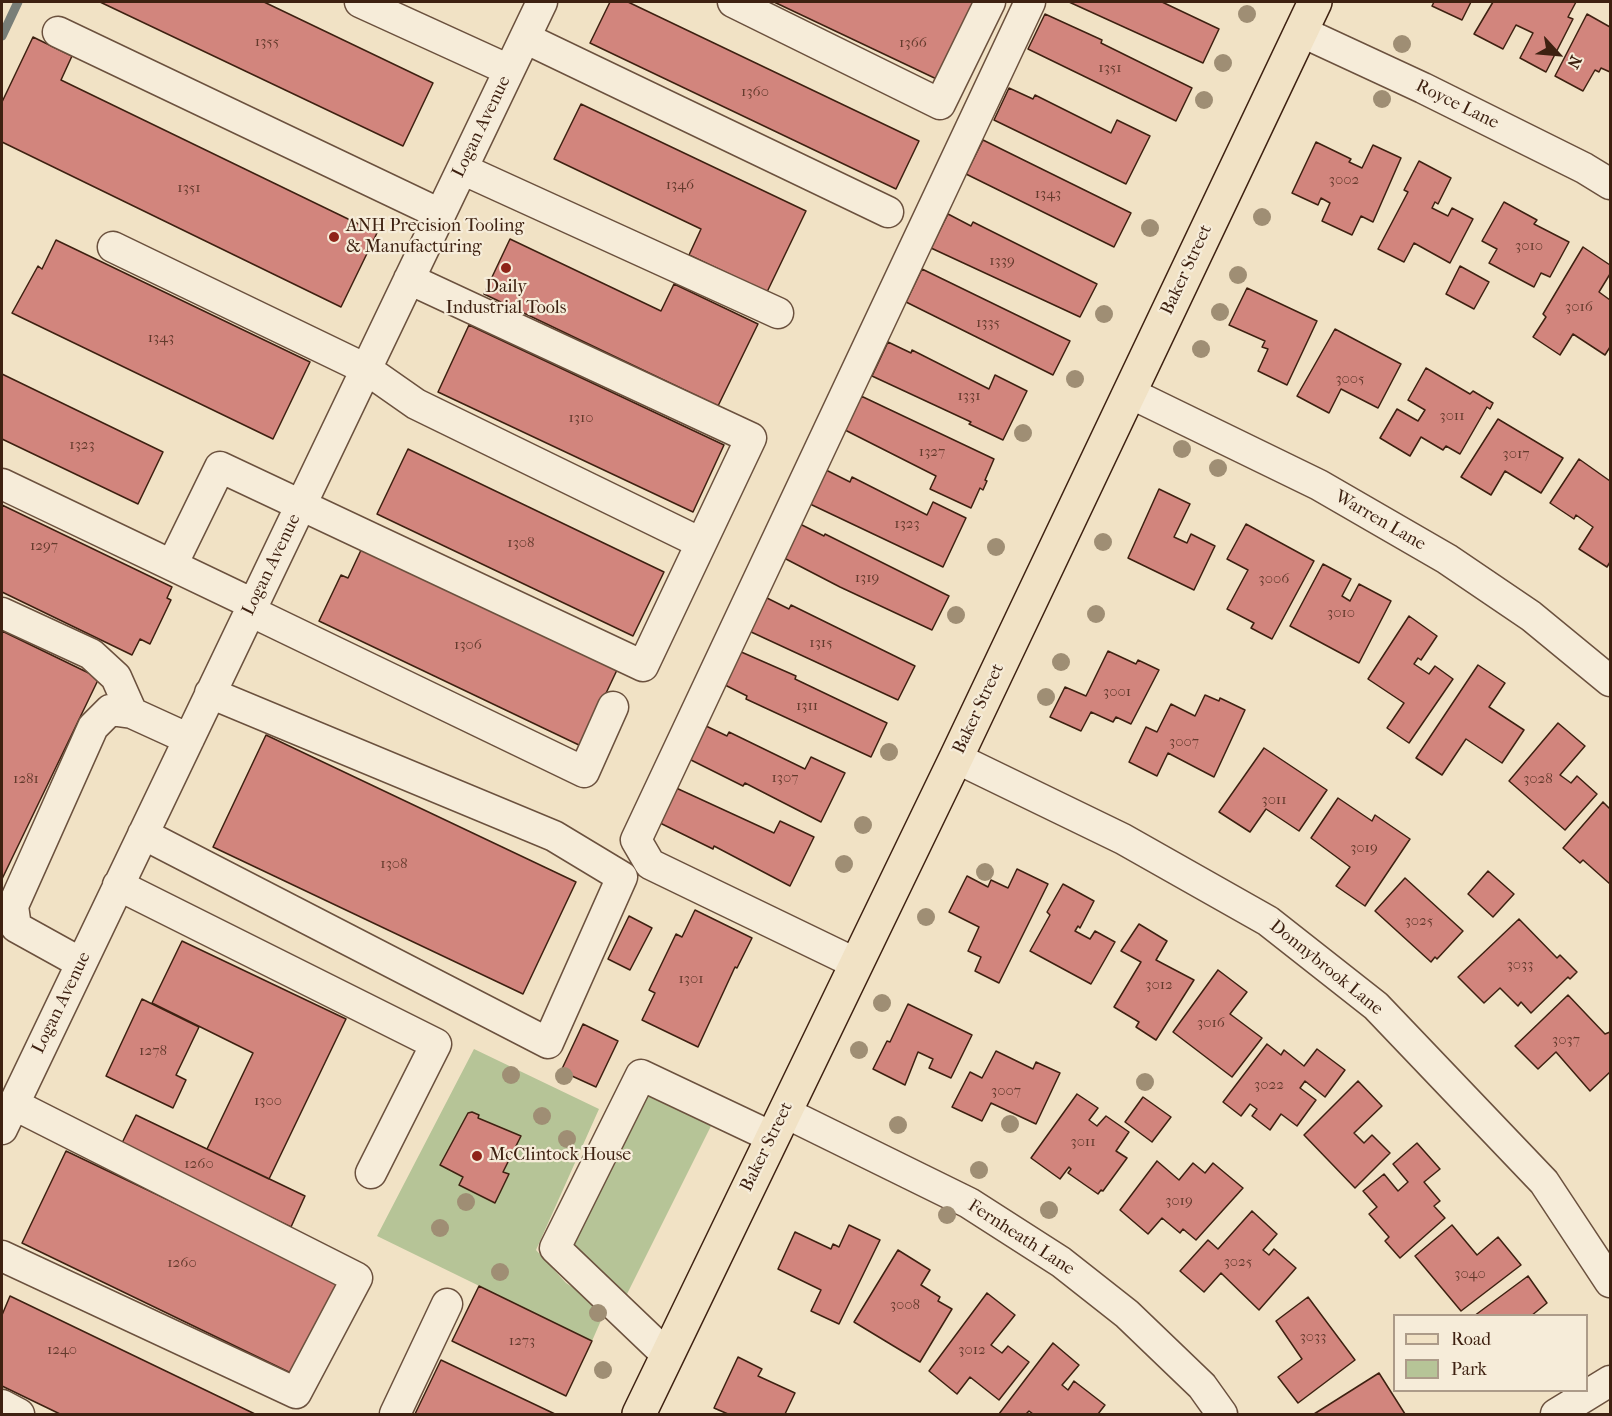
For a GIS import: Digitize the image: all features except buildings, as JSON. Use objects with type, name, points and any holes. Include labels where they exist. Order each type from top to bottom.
[{"type":"main road","name":"Baker Street","points":[[639,1414],[956,758],[1315,2]]},
{"type":"street","points":[[360,2],[509,70]]},
{"type":"street","name":"Logan Avenue","points":[[7,1117],[542,2]]},
{"type":"street","points":[[733,2],[940,104],[990,2]]},
{"type":"street","points":[[855,963],[650,864],[636,840],[1030,2]]},
{"type":"street","name":"Royce Lane","points":[[1300,31],[1434,93],[1584,168],[1611,184]]},
{"type":"street","points":[[58,32],[440,214]]},
{"type":"street","points":[[525,38],[888,212]]},
{"type":"street","points":[[462,169],[778,313]]},
{"type":"street","points":[[113,247],[366,369],[416,404],[701,543]]},
{"type":"street","points":[[172,565],[220,467],[643,666],[751,438],[409,279]]},
{"type":"street","name":"Warren Lane","points":[[1130,393],[1319,485],[1447,559],[1532,616],[1611,681]]},
{"type":"street","points":[[2,484],[172,565],[251,608],[584,772],[613,707]]},
{"type":"street","points":[[2,613],[91,654],[116,677],[132,713]]},
{"type":"street","points":[[143,834],[548,1042],[622,878],[554,836],[210,693]]},
{"type":"street","points":[[81,963],[16,927],[13,906],[93,727],[110,710],[132,713],[189,739]]},
{"type":"street","name":"Donnybrook Lane","points":[[956,758],[1123,839],[1268,921],[1376,1006],[1544,1182],[1611,1282]]},
{"type":"street","points":[[118,885],[436,1044],[371,1173]]},
{"type":"street","name":"Fernheath Lane","points":[[667,1355],[555,1248],[641,1075],[778,1124],[969,1203],[1061,1262],[1135,1322],[1202,1386],[1222,1414]]},
{"type":"street","points":[[2,1256],[296,1393],[357,1278],[7,1117]]},
{"type":"street","points":[[394,1414],[447,1304]]},
{"type":"street","points":[[1556,1414],[1611,1380]]},
{"type":"street","points":[[2,1406],[20,1414]]},
{"type":"green space","points":[[474,1049],[599,1109],[536,1250],[566,1283],[606,1309],[592,1341],[377,1236]]},
{"type":"green space","points":[[659,1091],[714,1120],[625,1298],[568,1248],[641,1095]]},
{"type":"waterway","points":[[2,36],[18,2]]},
{"type":"place","name":"ANH Precision Tooling & Manufacturing","points":[[334,237]]},
{"type":"place","name":"Daily Industrial Tools","points":[[506,268]]},
{"type":"place","name":"McClintock House","points":[[477,1156]]}]
